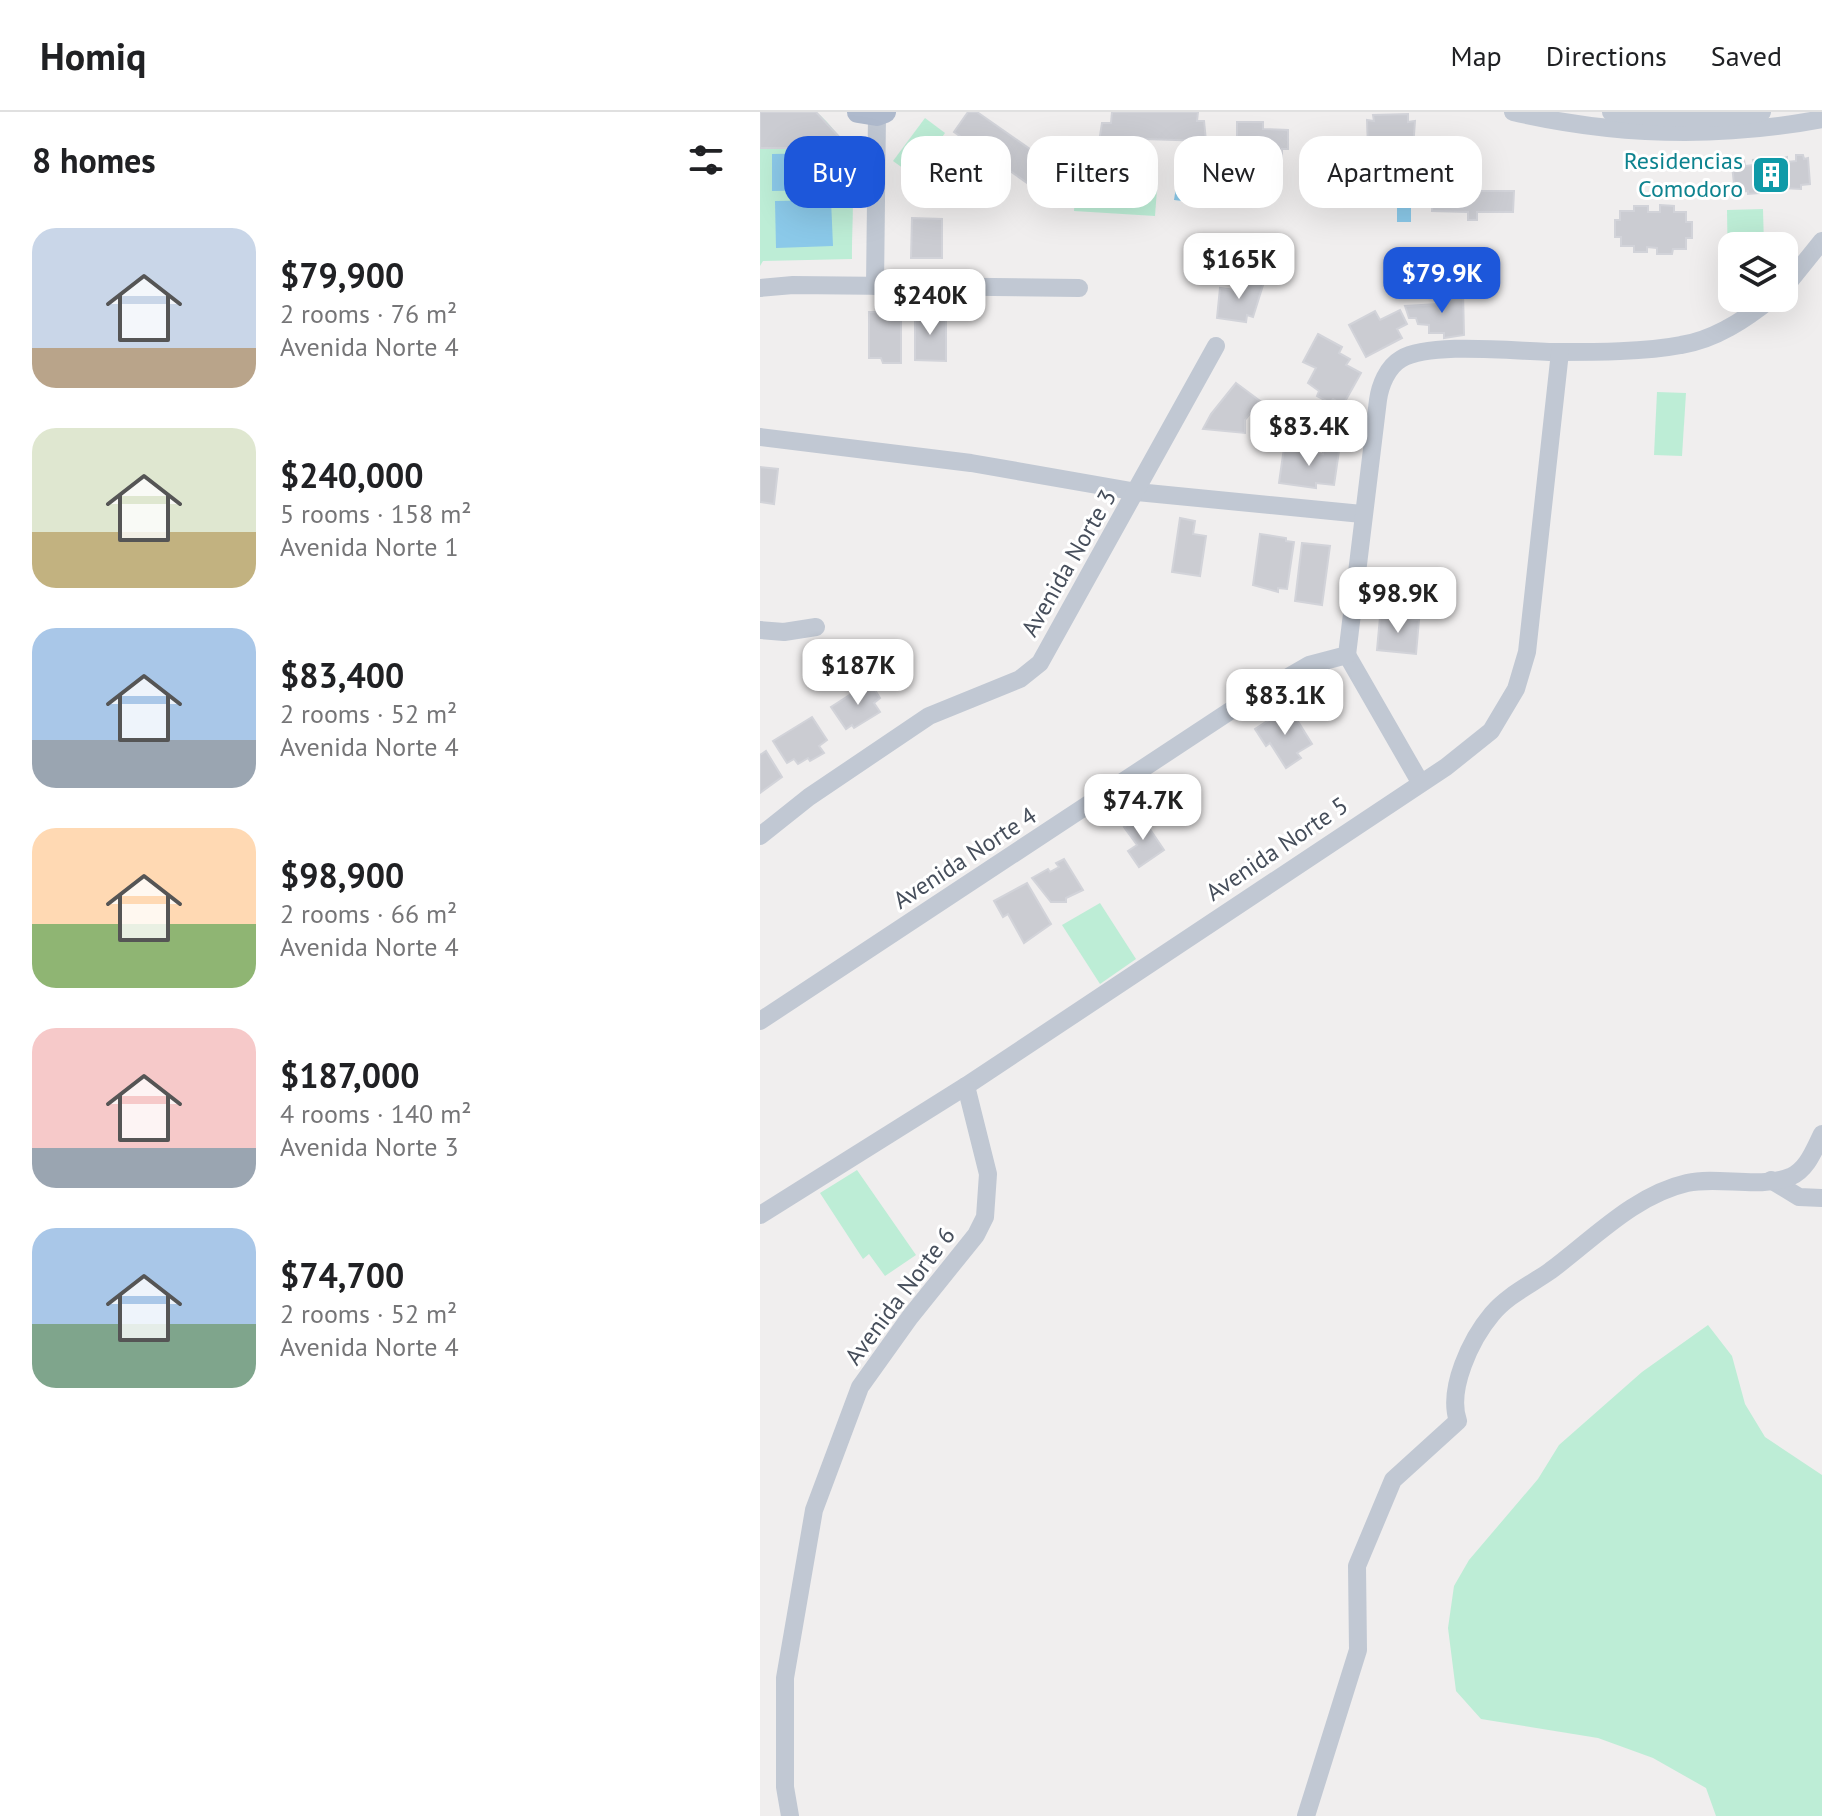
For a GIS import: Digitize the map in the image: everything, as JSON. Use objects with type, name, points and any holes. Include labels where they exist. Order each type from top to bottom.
[{"type":"street","points":[[1513,112],[1605,129],[1664,133],[1749,131],[1822,119]]},
{"type":"street","points":[[1611,112],[1661,118],[1762,112]]},
{"type":"street","points":[[873,113],[875,286]]},
{"type":"street","points":[[1798,271],[1822,241]]},
{"type":"street","points":[[760,288],[793,285],[1079,288]]},
{"type":"street","points":[[1420,782],[1347,655],[1380,386],[1398,360],[1414,353],[1472,349],[1560,352],[1684,345],[1740,322],[1753,312]]},
{"type":"street","name":"Avenida Norte 3","points":[[760,836],[809,797],[929,716],[1020,679],[1040,663],[1216,346]]},
{"type":"street","name":"Avenida Norte 5","points":[[760,1215],[966,1086],[1446,767],[1491,731],[1516,689],[1527,652],[1560,352]]},
{"type":"street","points":[[760,437],[971,463],[1137,492],[1362,514]]},
{"type":"street","points":[[760,630],[784,632],[816,627]]},
{"type":"street","name":"Avenida Norte 4","points":[[760,1021],[1230,711],[1309,665],[1347,655]]},
{"type":"street","name":"Avenida Norte 6","points":[[790,1816],[785,1787],[785,1678],[814,1510],[860,1387],[910,1317],[976,1235],[985,1217],[988,1174],[966,1086]]},
{"type":"street","points":[[1306,1816],[1358,1650],[1357,1566],[1393,1480],[1458,1421],[1455,1410],[1460,1376],[1480,1330],[1511,1296],[1651,1196],[1689,1183],[1791,1177],[1808,1163],[1822,1134]]},
{"type":"street","points":[[1771,1180],[1799,1197],[1822,1198]]},
{"type":"green space","points":[[760,112],[816,112],[837,136],[784,136],[784,208],[853,208],[852,259],[763,261],[760,266]]},
{"type":"green space","points":[[925,118],[945,133],[943,136],[912,136]]},
{"type":"green space","points":[[901,150],[901,167],[893,161]]},
{"type":"green space","points":[[1074,208],[1156,208],[1155,216],[1074,211]]},
{"type":"green space","points":[[1763,209],[1764,232],[1727,232],[1727,210]]},
{"type":"green space","points":[[1657,392],[1686,393],[1682,456],[1654,455]]},
{"type":"green space","points":[[1100,903],[1136,959],[1100,984],[1062,925]]},
{"type":"green space","points":[[857,1170],[916,1255],[885,1276],[869,1254],[863,1259],[820,1193]]},
{"type":"green space","points":[[1708,1325],[1732,1356],[1745,1404],[1765,1437],[1822,1475],[1822,1816],[1716,1816],[1706,1788],[1653,1758],[1598,1738],[1481,1719],[1456,1691],[1448,1628],[1454,1586],[1469,1560],[1538,1479],[1559,1445],[1642,1372]]},
{"type":"water","points":[[772,154],[784,154],[784,191],[772,191]]},
{"type":"water","points":[[775,201],[784,201],[784,208],[831,208],[833,246],[776,248]]},
{"type":"water","points":[[1397,208],[1411,208],[1411,222],[1397,222]]},
{"type":"building","points":[[760,112],[816,112],[838,136],[784,136],[784,148],[760,148]]},
{"type":"building","points":[[968,112],[977,112],[1027,147],[1027,183],[1011,172],[1011,136],[960,136],[954,132]]},
{"type":"building","points":[[1112,112],[1198,112],[1197,121],[1204,121],[1206,136],[1174,136],[1174,140],[1158,139],[1158,136],[1100,136],[1102,123],[1111,123]]},
{"type":"building","points":[[1408,114],[1408,122],[1415,121],[1414,136],[1368,136],[1367,120],[1374,121],[1373,115]]},
{"type":"building","points":[[1237,122],[1263,122],[1263,129],[1288,130],[1288,149],[1283,149],[1283,136],[1237,136]]},
{"type":"building","name":"Residencias Comodoro","points":[[1796,155],[1808,158],[1810,184],[1801,185],[1801,189],[1781,188],[1781,192],[1768,193],[1768,188],[1748,194],[1748,191],[1739,192],[1738,184],[1734,184],[1732,165],[1735,161],[1744,160],[1745,166],[1754,165],[1753,160],[1765,159],[1765,163],[1787,157],[1787,162],[1796,161]]},
{"type":"building","points":[[1482,191],[1514,191],[1513,212],[1477,212],[1477,220],[1468,220],[1468,212],[1432,211],[1432,208],[1482,208]]},
{"type":"building","points":[[1660,205],[1674,206],[1674,212],[1686,212],[1686,222],[1692,222],[1692,238],[1686,238],[1686,249],[1673,249],[1672,254],[1657,254],[1657,248],[1647,247],[1647,252],[1634,252],[1634,246],[1621,246],[1621,237],[1615,237],[1615,220],[1620,220],[1620,211],[1634,211],[1634,206],[1648,206],[1648,212],[1660,212]]},
{"type":"building","points":[[912,218],[942,219],[942,258],[911,258]]},
{"type":"building","points":[[1236,280],[1264,282],[1253,317],[1247,315],[1246,322],[1217,318],[1220,288],[1235,290]]},
{"type":"building","points":[[1463,291],[1464,335],[1444,338],[1444,333],[1429,333],[1429,325],[1418,324],[1416,318],[1409,318],[1405,306],[1439,304],[1438,293]]},
{"type":"building","points":[[1400,310],[1407,324],[1397,329],[1402,338],[1366,357],[1349,325],[1375,311],[1380,320]]},
{"type":"building","points":[[869,312],[901,312],[901,363],[883,363],[881,358],[869,358]]},
{"type":"building","points":[[915,313],[946,314],[946,361],[915,360]]},
{"type":"building","points":[[1318,334],[1342,347],[1339,353],[1350,359],[1346,365],[1361,373],[1343,405],[1317,396],[1319,391],[1308,383],[1316,368],[1303,362]]},
{"type":"building","points":[[1236,383],[1260,401],[1245,420],[1245,433],[1203,429],[1211,414]]},
{"type":"building","points":[[1293,407],[1327,411],[1327,407],[1343,409],[1339,445],[1288,441]]},
{"type":"building","points":[[1284,448],[1323,454],[1323,449],[1339,451],[1334,485],[1316,483],[1316,488],[1279,483]]},
{"type":"building","points":[[760,467],[778,469],[774,504],[760,502]]},
{"type":"building","points":[[1180,518],[1195,521],[1193,534],[1206,536],[1200,576],[1172,572]]},
{"type":"building","points":[[1260,534],[1294,542],[1287,589],[1278,588],[1278,592],[1253,585]]},
{"type":"building","points":[[1302,543],[1330,546],[1322,605],[1295,601]]},
{"type":"building","points":[[1380,617],[1419,620],[1416,654],[1377,650]]},
{"type":"building","points":[[870,682],[880,698],[874,703],[880,712],[854,728],[852,725],[846,729],[831,707]]},
{"type":"building","points":[[1289,707],[1312,744],[1297,753],[1301,758],[1286,768],[1270,743],[1266,746],[1255,729]]},
{"type":"building","points":[[812,717],[827,740],[819,746],[824,753],[810,761],[808,758],[798,764],[794,759],[787,763],[773,741]]},
{"type":"building","points":[[766,751],[782,777],[760,793],[760,755]]},
{"type":"building","points":[[1141,816],[1164,850],[1139,867],[1128,851],[1137,845],[1124,827]]},
{"type":"building","points":[[1064,859],[1083,890],[1066,898],[1066,902],[1051,902],[1032,878],[1059,867],[1056,863]]},
{"type":"building","points":[[1027,883],[1051,924],[1024,943],[1008,914],[1003,917],[994,901]]},
{"type":"place","name":"Residencias Comodoro","points":[[1771,175]]}]
